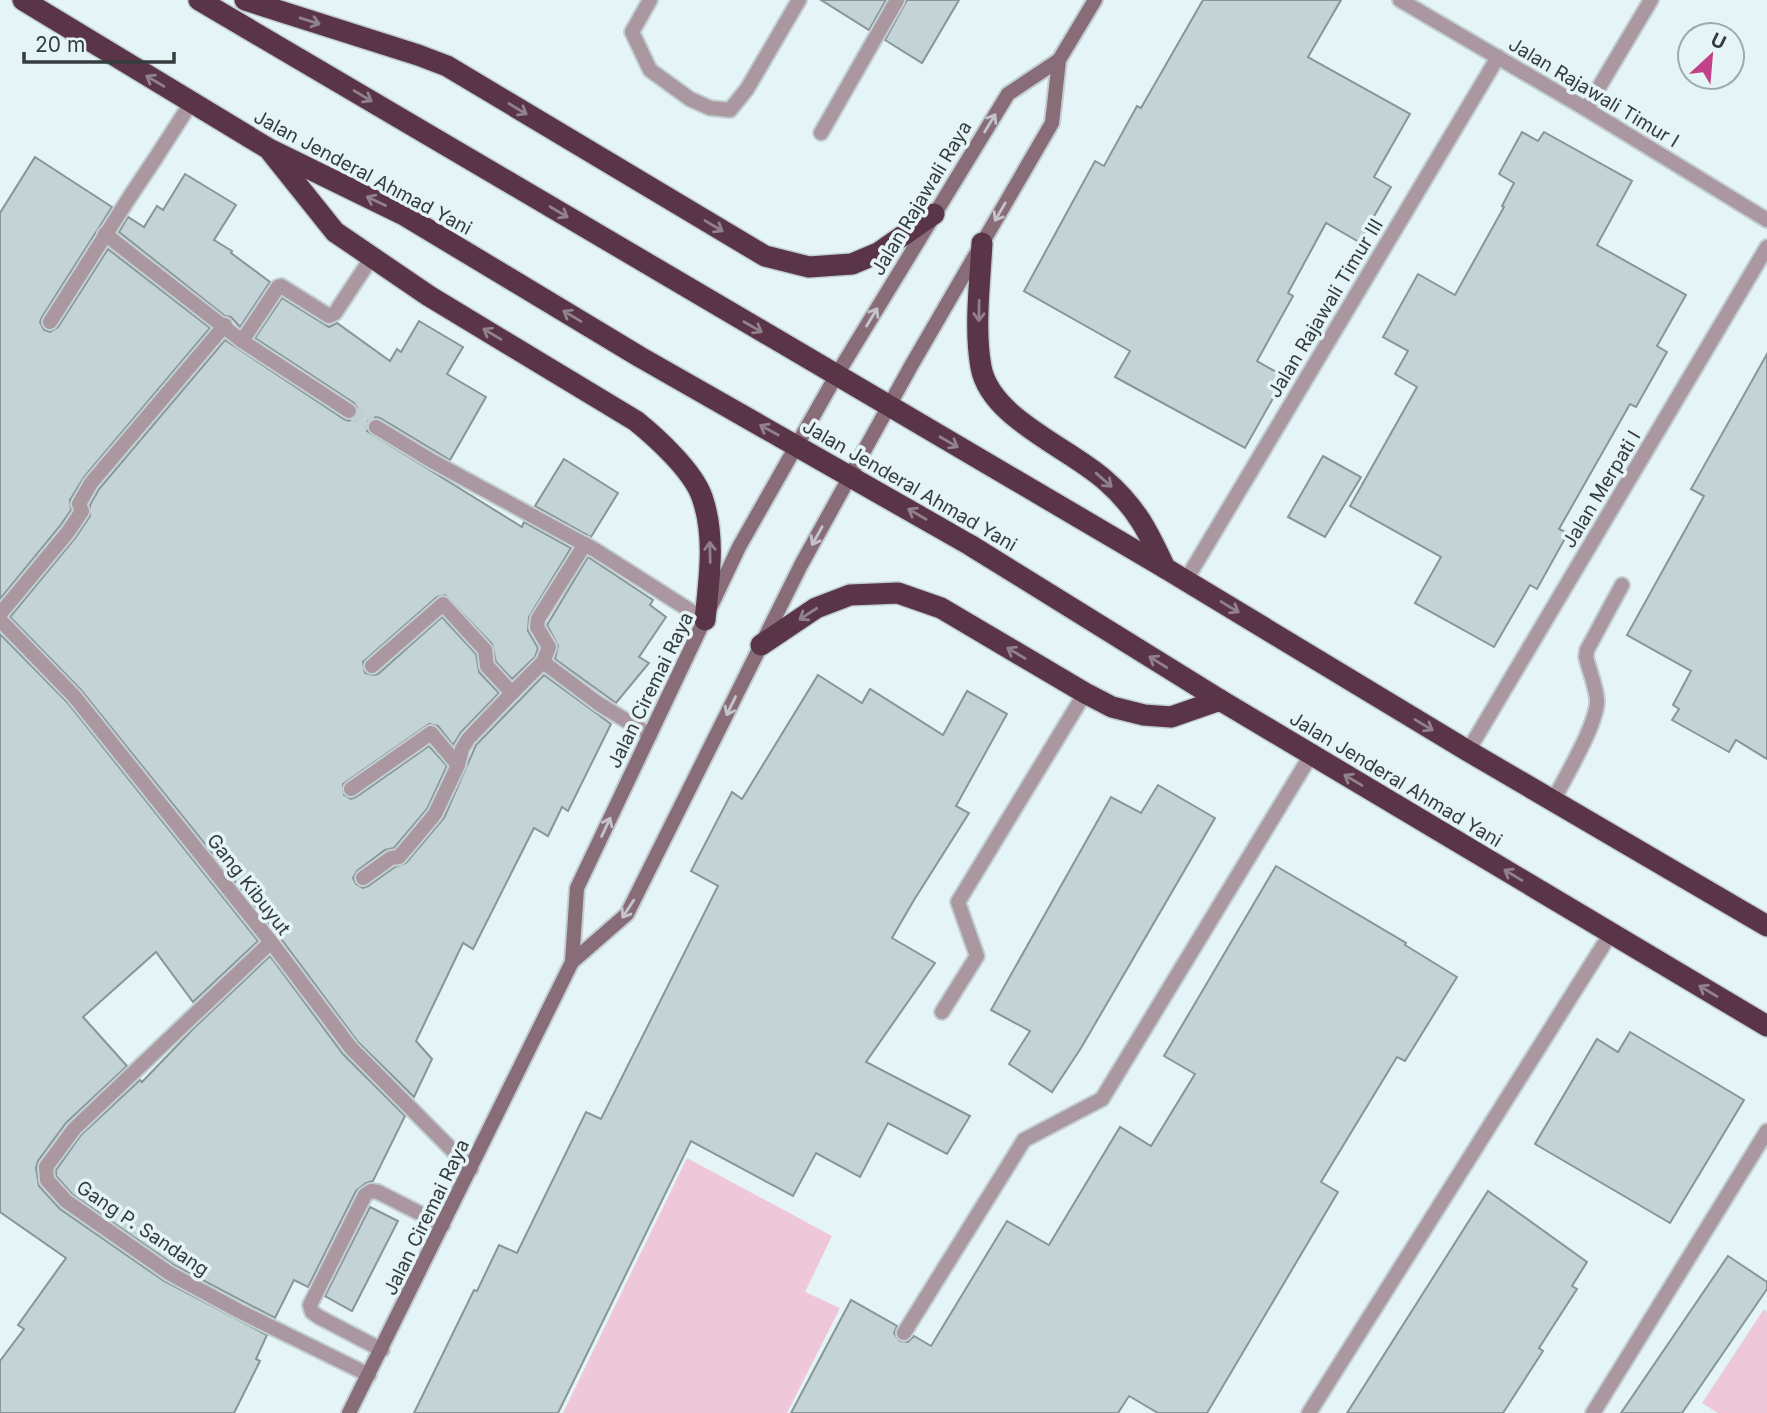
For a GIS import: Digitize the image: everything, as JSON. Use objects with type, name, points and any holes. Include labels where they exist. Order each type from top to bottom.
[{"type":"highway","name":"Jalan Jenderal Ahmad Yani","points":[[23,0],[269,149],[404,215],[640,357],[970,545],[1311,755],[1767,1026]]},
{"type":"highway","points":[[199,0],[1186,580],[1468,751],[1767,926]]},
{"type":"highway","points":[[252,1],[447,66],[765,256],[809,267],[852,264],[878,253],[934,214]]},
{"type":"highway","points":[[269,149],[335,232],[429,296],[636,421],[663,443],[702,495],[710,532],[711,562],[705,620]]},
{"type":"highway","points":[[982,243],[978,317],[981,367],[988,387],[996,400],[1012,415],[1104,478],[1123,497],[1143,522],[1165,568]]},
{"type":"highway","points":[[761,645],[816,608],[850,595],[898,593],[941,608],[1112,707],[1144,715],[1171,717],[1220,700]]},
{"type":"street","points":[[650,0],[632,32],[650,70],[690,99],[710,108],[730,110],[747,89],[799,0]]},
{"type":"street","points":[[821,133],[897,0]]},
{"type":"street","name":"Jalan Rajawali Raya","points":[[850,476],[1052,123],[1059,60],[1095,0]]},
{"type":"street","name":"Jalan Rajawali Timur I","points":[[1400,0],[1586,109],[1767,220]]},
{"type":"street","points":[[1586,109],[1651,0]]},
{"type":"street","name":"Jalan Rajawali Timur III","points":[[1186,580],[1498,57]]},
{"type":"street","name":"Jalan Rajawali Raya","points":[[797,445],[836,376],[1008,94],[1059,60]]},
{"type":"street","points":[[50,322],[191,103]]},
{"type":"street","points":[[105,234],[242,341],[348,411]]},
{"type":"street","name":"Jalan Merpati I","points":[[1468,751],[1767,247]]},
{"type":"street","points":[[242,341],[281,286],[329,316],[335,313],[372,257]]},
{"type":"street","points":[[0,614],[68,533],[82,512],[79,504],[91,484],[225,326]]},
{"type":"street","points":[[376,427],[432,461],[585,544],[705,620]]},
{"type":"street","name":"Jalan Ciremai Raya","points":[[349,1413],[572,962],[577,888],[739,547],[797,445]]},
{"type":"street","name":"Jalan Ciremai Raya","points":[[572,962],[627,914],[801,565],[850,476]]},
{"type":"street","points":[[363,877],[391,858],[399,857],[435,814],[468,739],[543,662],[549,647],[537,627],[538,619],[585,544]]},
{"type":"street","points":[[1553,801],[1592,722],[1596,707],[1597,698],[1586,657],[1587,650],[1622,585]]},
{"type":"street","points":[[372,666],[443,604],[485,650],[487,666],[512,692]]},
{"type":"street","name":"Gang Kibuyut","points":[[0,620],[74,696],[351,1048],[471,1169]]},
{"type":"street","points":[[543,662],[599,704],[650,735]]},
{"type":"street","points":[[942,1012],[977,956],[958,902],[1085,693]]},
{"type":"street","points":[[351,789],[431,733],[458,765]]},
{"type":"street","points":[[904,1333],[1024,1140],[1102,1099],[1311,755]]},
{"type":"street","points":[[1309,1413],[1611,933]]},
{"type":"street","name":"Gang P. Sandang","points":[[271,943],[74,1129],[46,1167],[47,1180],[81,1213],[169,1272],[239,1311],[369,1376]]},
{"type":"street","points":[[1593,1413],[1764,1136]]},
{"type":"street","points":[[382,1350],[319,1317],[312,1312],[310,1305],[365,1195],[371,1191],[379,1192],[443,1225]]},
{"type":"shaded area","points":[[687,1158],[832,1236],[805,1292],[840,1308],[787,1413],[563,1413]]},
{"type":"shaded area","points":[[1764,1309],[1767,1312],[1767,1413],[1718,1413],[1702,1403]]},
{"type":"building","points":[[821,0],[886,0],[869,30]]},
{"type":"building","points":[[907,0],[959,0],[922,63],[885,40]]},
{"type":"building","points":[[1203,0],[1341,0],[1308,57],[1410,114],[1374,177],[1391,187],[1359,242],[1326,223],[1288,293],[1293,296],[1257,361],[1285,377],[1245,448],[1115,377],[1130,351],[1024,291],[1095,161],[1104,166],[1137,106],[1141,108]]},
{"type":"building","points":[[1522,132],[1538,141],[1544,132],[1632,181],[1597,245],[1686,295],[1657,346],[1667,352],[1636,407],[1630,404],[1559,529],[1568,533],[1537,589],[1530,585],[1494,647],[1415,603],[1441,557],[1350,506],[1417,387],[1395,374],[1408,351],[1383,337],[1418,274],[1455,295],[1504,207],[1502,206],[1514,183],[1499,174]]},
{"type":"building","points":[[35,157],[112,207],[42,317],[40,322],[44,330],[50,332],[58,327],[108,249],[210,328],[84,477],[70,500],[71,510],[60,526],[0,599],[0,213]]},
{"type":"building","points":[[185,174],[236,205],[214,240],[270,282],[240,327],[231,317],[225,316],[119,232],[128,217],[144,227],[157,206],[163,210]]},
{"type":"building","points":[[282,298],[329,327],[337,323],[390,361],[397,349],[401,352],[419,321],[463,347],[447,374],[486,397],[450,460],[380,418],[368,421],[367,431],[522,527],[524,522],[571,548],[529,617],[528,631],[538,648],[535,657],[512,679],[496,662],[492,644],[445,595],[437,597],[363,662],[365,673],[378,674],[442,617],[476,654],[479,672],[499,693],[461,732],[453,745],[438,726],[429,724],[343,784],[344,795],[351,799],[356,797],[429,746],[447,766],[427,809],[394,848],[385,850],[357,871],[353,878],[356,884],[363,888],[368,886],[395,867],[406,863],[444,818],[476,745],[544,675],[611,724],[568,811],[562,807],[548,836],[534,828],[473,949],[463,943],[416,1041],[432,1059],[414,1097],[358,1042],[279,936],[81,690],[10,617],[76,537],[90,516],[90,505],[99,489],[225,340],[344,419],[349,421],[357,417],[359,411],[354,403],[255,338]]},
{"type":"building","points":[[1767,354],[1767,759],[1736,740],[1729,752],[1672,720],[1679,709],[1673,705],[1691,671],[1627,635],[1704,496],[1691,489]]},
{"type":"building","points":[[1323,456],[1361,477],[1325,537],[1288,517]]},
{"type":"building","points":[[564,459],[618,493],[591,537],[535,506]]},
{"type":"building","points":[[588,557],[653,600],[650,605],[666,617],[639,657],[649,663],[616,703],[555,659],[558,646],[547,625]]},
{"type":"building","points":[[0,634],[67,702],[258,941],[193,1002],[156,952],[83,1017],[127,1066],[66,1123],[38,1161],[36,1168],[39,1186],[60,1209],[164,1281],[267,1335],[256,1359],[260,1361],[234,1413],[0,1413],[0,1361],[24,1329],[18,1325],[66,1258],[0,1212]]},
{"type":"building","points":[[818,675],[862,703],[870,689],[943,735],[967,691],[1007,714],[956,806],[969,813],[892,938],[935,963],[866,1062],[970,1116],[947,1154],[888,1123],[860,1177],[816,1153],[793,1196],[691,1141],[558,1413],[414,1413],[499,1245],[517,1253],[586,1112],[601,1119],[718,886],[691,871],[732,792],[742,799]]},
{"type":"building","points":[[1158,785],[1215,818],[1081,1048],[1052,1092],[1009,1064],[1030,1031],[991,1010],[1111,797],[1141,813]]},
{"type":"building","points":[[1276,866],[1406,943],[1405,945],[1457,977],[1405,1061],[1397,1057],[1321,1182],[1338,1192],[1207,1413],[1158,1413],[1129,1396],[1118,1413],[791,1413],[851,1300],[897,1326],[894,1333],[900,1341],[908,1342],[914,1336],[931,1346],[1007,1221],[1049,1245],[1120,1127],[1151,1146],[1195,1074],[1164,1056]]},
{"type":"building","points":[[270,956],[343,1054],[405,1116],[373,1181],[356,1191],[308,1287],[294,1280],[275,1318],[174,1265],[72,1194],[56,1176],[56,1170],[81,1135],[140,1080],[142,1082]]},
{"type":"building","points":[[1630,1032],[1744,1100],[1670,1223],[1535,1144],[1597,1039],[1618,1052]]},
{"type":"building","points":[[1488,1191],[1587,1262],[1572,1286],[1577,1289],[1539,1348],[1543,1351],[1503,1413],[1347,1413]]},
{"type":"building","points":[[370,1207],[398,1221],[352,1311],[325,1296]]},
{"type":"building","points":[[1728,1256],[1767,1282],[1767,1289],[1682,1413],[1621,1413]]},
{"type":"tunnel","points":[[349,411],[376,427]]}]
